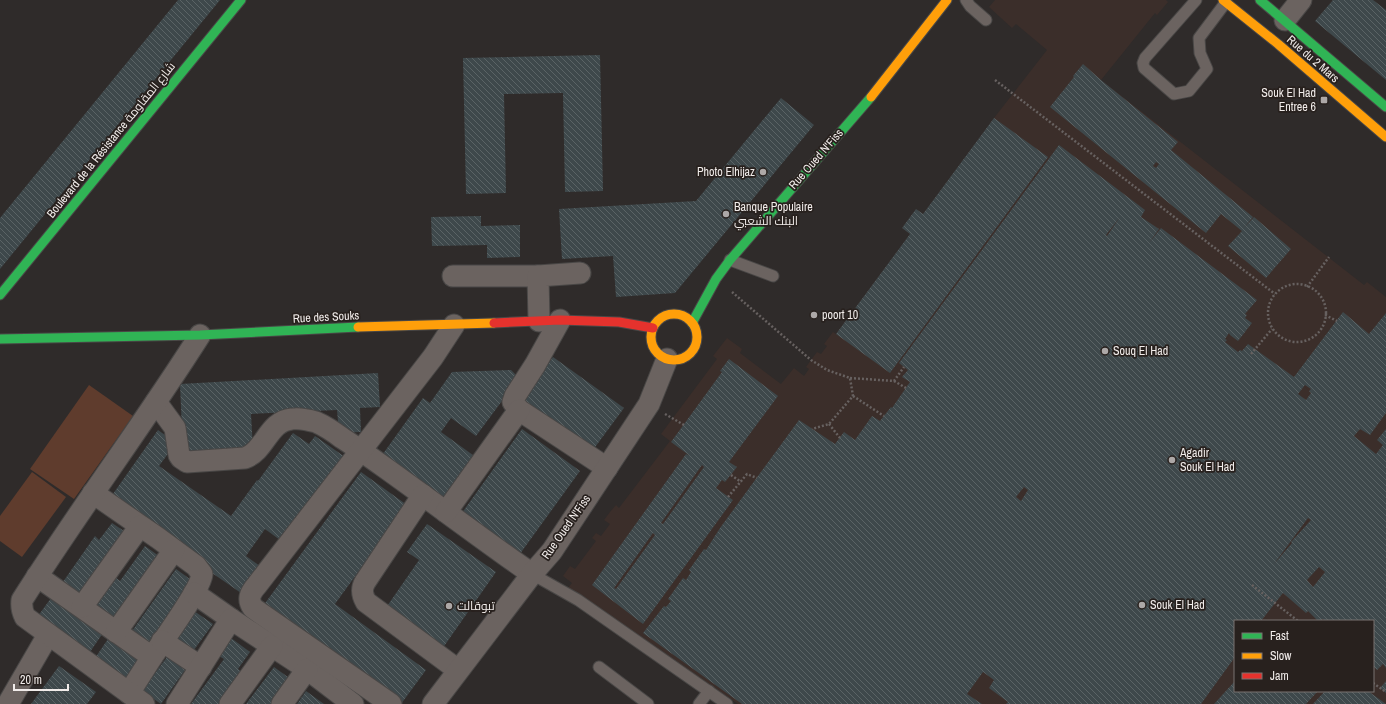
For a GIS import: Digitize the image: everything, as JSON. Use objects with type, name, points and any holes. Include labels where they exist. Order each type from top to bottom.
[{"type":"street","name":"Boulevard de la Résistance شارع المقاومة","points":[[0,295],[119,148],[242,0]]},
{"type":"street","name":"Rue Oued N'Fiss","points":[[692,322],[716,279],[730,260],[882,84],[947,0]]},
{"type":"street","name":"Rue du 2 Mars","points":[[1260,0],[1386,107]]},
{"type":"street","points":[[1285,20],[1301,0]]},
{"type":"street","name":"Rue du 2 Mars","points":[[1225,1],[1278,44],[1386,137]]},
{"type":"street","points":[[453,276],[538,276],[580,273]]},
{"type":"street","points":[[538,276],[539,321]]},
{"type":"street","points":[[677,314],[692,322],[697,336],[696,344],[686,357],[677,360],[668,359],[659,355],[653,347],[651,338],[653,328],[658,320],[667,315],[677,314]]},
{"type":"street","points":[[560,320],[535,365],[515,396],[513,402],[519,410],[607,468]]},
{"type":"street","name":"Rue des Souks","points":[[0,339],[200,335],[404,325],[454,325],[560,320],[619,322],[653,328]]},
{"type":"street","points":[[391,704],[254,608],[249,599],[250,593],[433,357],[454,325]]},
{"type":"street","points":[[93,493],[174,550],[200,571],[202,578],[194,593],[157,649],[136,698],[25,617],[22,611],[22,600],[37,576],[93,493],[156,402],[200,335]]},
{"type":"street","name":"Rue Oued N'Fiss","points":[[433,704],[532,574],[552,551],[649,404],[668,359]]},
{"type":"street","points":[[156,402],[175,428],[179,455],[187,462],[245,458],[257,451],[278,424],[285,420],[294,418],[315,422],[329,429],[361,451],[532,574]]},
{"type":"street","points":[[446,512],[519,410]]},
{"type":"street","points":[[423,495],[365,582],[362,590],[363,596],[366,602],[458,670]]},
{"type":"street","points":[[82,607],[140,526]]},
{"type":"street","points":[[116,632],[174,550]]},
{"type":"street","points":[[37,576],[116,632],[201,668]]},
{"type":"street","points":[[194,593],[307,669],[342,701]]},
{"type":"street","points":[[177,704],[232,619]]},
{"type":"street","points":[[10,699],[48,635]]},
{"type":"street","points":[[230,704],[272,646]]},
{"type":"street","points":[[282,704],[307,669]]},
{"type":"lane","points":[[966,0],[970,6],[986,20]]},
{"type":"lane","points":[[1196,0],[1163,36],[1145,58],[1143,63],[1144,68],[1174,94],[1188,91],[1207,69],[1200,53],[1199,38],[1225,1]]},
{"type":"lane","points":[[730,260],[773,276]]},
{"type":"lane","points":[[532,574],[578,600],[727,704]]},
{"type":"lane","points":[[599,667],[648,704]]},
{"type":"lane","points":[[699,704],[709,691]]},
{"type":"path","points":[[995,80],[1275,294]]},
{"type":"path","points":[[1307,287],[1330,257]]},
{"type":"path","points":[[716,279],[811,360],[827,370],[850,378],[894,380],[906,388]]},
{"type":"path","points":[[1291,285],[1303,285],[1307,287],[1313,290],[1321,298],[1325,308],[1325,320],[1320,330],[1312,338],[1302,342],[1290,342],[1280,337],[1272,329],[1268,319],[1268,307],[1275,294],[1281,289],[1291,285]]},
{"type":"path","points":[[1325,314],[1337,321]]},
{"type":"path","points":[[1251,354],[1272,329]]},
{"type":"path","points":[[894,380],[904,367]]},
{"type":"path","points":[[850,378],[853,396],[884,416]]},
{"type":"path","points":[[812,430],[829,424],[853,396]]},
{"type":"path","points":[[829,424],[840,438]]},
{"type":"path","points":[[728,497],[747,474],[757,478]]},
{"type":"path","points":[[731,475],[741,482]]},
{"type":"path","points":[[1252,585],[1297,620]]},
{"type":"path","points":[[1374,684],[1386,692]]},
{"type":"shaded area","name":"Souq El Had","points":[[995,0],[1166,0],[1168,2],[1157,15],[1155,13],[1101,80],[1364,285],[1367,282],[1386,297],[1386,704],[738,704],[568,588],[572,583],[563,576],[570,566],[575,569],[596,541],[592,538],[596,533],[601,536],[610,524],[604,520],[616,505],[619,508],[670,441],[661,434],[717,359],[713,356],[727,338],[742,349],[740,353],[781,384],[794,368],[804,376],[809,369],[806,367],[811,360],[817,352],[821,354],[827,346],[824,344],[833,332],[836,334],[910,234],[902,228],[916,209],[923,214],[994,118],[1047,50],[1016,24],[1012,28],[989,7]]},
{"type":"shaded area","points":[[89,385],[133,416],[74,499],[30,469]]},
{"type":"shaded area","points":[[32,472],[66,497],[22,557],[0,541],[0,516]]},
{"type":"building","points":[[178,0],[220,0],[0,269],[0,218]]},
{"type":"building","points":[[1333,0],[1373,0],[1386,10],[1386,80],[1315,21]]},
{"type":"building","points":[[600,55],[603,191],[565,192],[563,93],[504,94],[506,193],[466,194],[463,58]]},
{"type":"building","points":[[1083,64],[1178,142],[1171,150],[1253,217],[1243,229],[1254,217],[1291,249],[1266,278],[1228,246],[1242,231],[1221,214],[1206,233],[1050,107],[1074,77],[1073,76]],"holes":[[[1156,162],[1159,164],[1156,168],[1153,166]]]},
{"type":"building","points":[[781,98],[814,125],[675,293],[616,297],[613,256],[562,259],[559,209],[696,201]]},
{"type":"building","points":[[994,118],[1048,157],[890,373],[836,334],[910,234],[902,228],[916,209],[923,214]]},
{"type":"building","name":"Souq El Had","points":[[1059,145],[1145,210],[1141,217],[1159,229],[1149,243],[1161,228],[1257,300],[1245,314],[1247,315],[1245,318],[1252,323],[1238,341],[1229,333],[1225,339],[1227,340],[1225,342],[1238,352],[1240,350],[1242,351],[1248,344],[1294,377],[1343,312],[1369,334],[1386,313],[1386,413],[1370,435],[1360,429],[1354,436],[1376,454],[1383,445],[1377,440],[1386,429],[1386,668],[1383,664],[1377,670],[1374,667],[1374,620],[1317,620],[1308,611],[1306,613],[1283,593],[1262,620],[1234,620],[1234,658],[1201,704],[1006,704],[1008,702],[989,688],[994,680],[983,672],[967,694],[982,704],[742,704],[643,633],[664,606],[666,607],[671,601],[668,599],[683,578],[686,580],[691,572],[689,570],[704,549],[706,550],[720,528],[799,420],[835,444],[844,432],[855,440],[872,416],[880,421],[891,407],[892,408],[910,382],[902,377],[908,370],[899,363]],"holes":[[[1120,217],[1107,236],[1106,235]],[[1305,385],[1311,389],[1309,391],[1311,393],[1306,400],[1298,394]],[[1024,487],[1028,490],[1021,501],[1016,497]],[[1308,518],[1311,520],[1291,542],[1292,543],[1274,564]],[[1319,567],[1325,572],[1313,587],[1307,580]]]},
{"type":"building","points":[[481,216],[481,226],[520,225],[520,257],[487,258],[487,245],[432,246],[431,217]]},
{"type":"building","points":[[553,357],[624,408],[590,454],[519,404]]},
{"type":"building","points":[[729,359],[778,396],[729,462],[737,467],[725,482],[722,480],[716,488],[733,500],[643,624],[592,585],[686,454],[690,456],[671,442],[722,372],[720,371]],"holes":[[[702,465],[704,467],[663,524],[661,523]],[[653,533],[655,535],[616,589],[614,588]]]},
{"type":"building","points":[[511,370],[519,378],[476,436],[451,418],[441,432],[477,458],[444,504],[380,458],[423,398],[430,403],[452,372]]},
{"type":"building","points":[[378,373],[380,407],[360,408],[361,432],[339,433],[337,410],[251,414],[253,449],[183,453],[180,384]]},
{"type":"building","points":[[522,429],[580,471],[517,558],[459,517]]},
{"type":"building","points":[[158,430],[176,443],[159,466],[231,516],[293,433],[309,444],[315,436],[345,457],[305,514],[301,511],[280,540],[265,529],[246,556],[260,566],[241,593],[108,501]]},
{"type":"building","points":[[361,472],[407,505],[335,604],[426,670],[401,704],[263,606]]},
{"type":"building","points":[[112,523],[130,535],[78,604],[58,589],[95,536],[99,540]]},
{"type":"building","points":[[427,524],[496,572],[440,652],[383,612],[419,560],[407,552]]},
{"type":"building","points":[[145,546],[163,559],[110,627],[90,612],[115,577],[120,581]]},
{"type":"building","points":[[176,569],[194,582],[145,651],[127,638]]},
{"type":"building","points":[[51,598],[103,633],[90,652],[38,616]]},
{"type":"building","points":[[194,611],[213,624],[188,658],[170,645]]},
{"type":"building","points":[[231,638],[250,652],[238,669],[242,672],[219,704],[191,704],[224,659],[219,656]]},
{"type":"building","points":[[108,639],[143,663],[130,682],[95,658]]},
{"type":"building","points":[[167,657],[185,670],[161,704],[142,691]]},
{"type":"building","points":[[59,666],[96,692],[87,704],[31,704]]},
{"type":"building","points":[[274,667],[292,680],[275,704],[246,704]]},
{"type":"building","points":[[1386,681],[1386,693],[1380,688]]},
{"type":"building","points":[[1234,682],[1234,692],[1317,692],[1306,704],[1214,704]]},
{"type":"building","points":[[306,691],[324,704],[297,704]]},
{"type":"building","points":[[1324,692],[1369,692],[1386,704],[1313,704]]},
{"type":"traffic: fast","points":[[0,295],[241,0]]},
{"type":"traffic: fast","points":[[1260,0],[1386,107]]},
{"type":"traffic: fast","points":[[692,323],[716,279],[730,260],[871,97]]},
{"type":"traffic: fast","points":[[0,339],[200,335],[358,327]]},
{"type":"traffic: slow","points":[[871,97],[947,0]]},
{"type":"traffic: slow","points":[[1223,0],[1278,44],[1386,137]]},
{"type":"traffic: slow","points":[[674,314],[687,318],[693,324],[697,337],[693,350],[687,356],[674,360],[661,356],[655,350],[651,337],[655,324],[661,318],[674,314]]},
{"type":"traffic: slow","points":[[358,327],[494,323]]},
{"type":"traffic: jam","points":[[494,323],[560,320],[619,322],[653,328]]},
{"type":"place","name":"Souk El Had Entree 6","points":[[1324,100]]},
{"type":"place","name":"Photo Elhijaz","points":[[763,172]]},
{"type":"place","name":"Banque Populaire البنك الشعبي","points":[[726,214]]},
{"type":"place","name":"poort 10","points":[[814,315]]},
{"type":"place","name":"Souq El Had","points":[[1105,351]]},
{"type":"place","name":"Agadir Souk El Had","points":[[1172,460]]},
{"type":"place","name":"Souk El Had","points":[[1142,605]]},
{"type":"place","name":"تبوقالت","points":[[449,606]]}]
